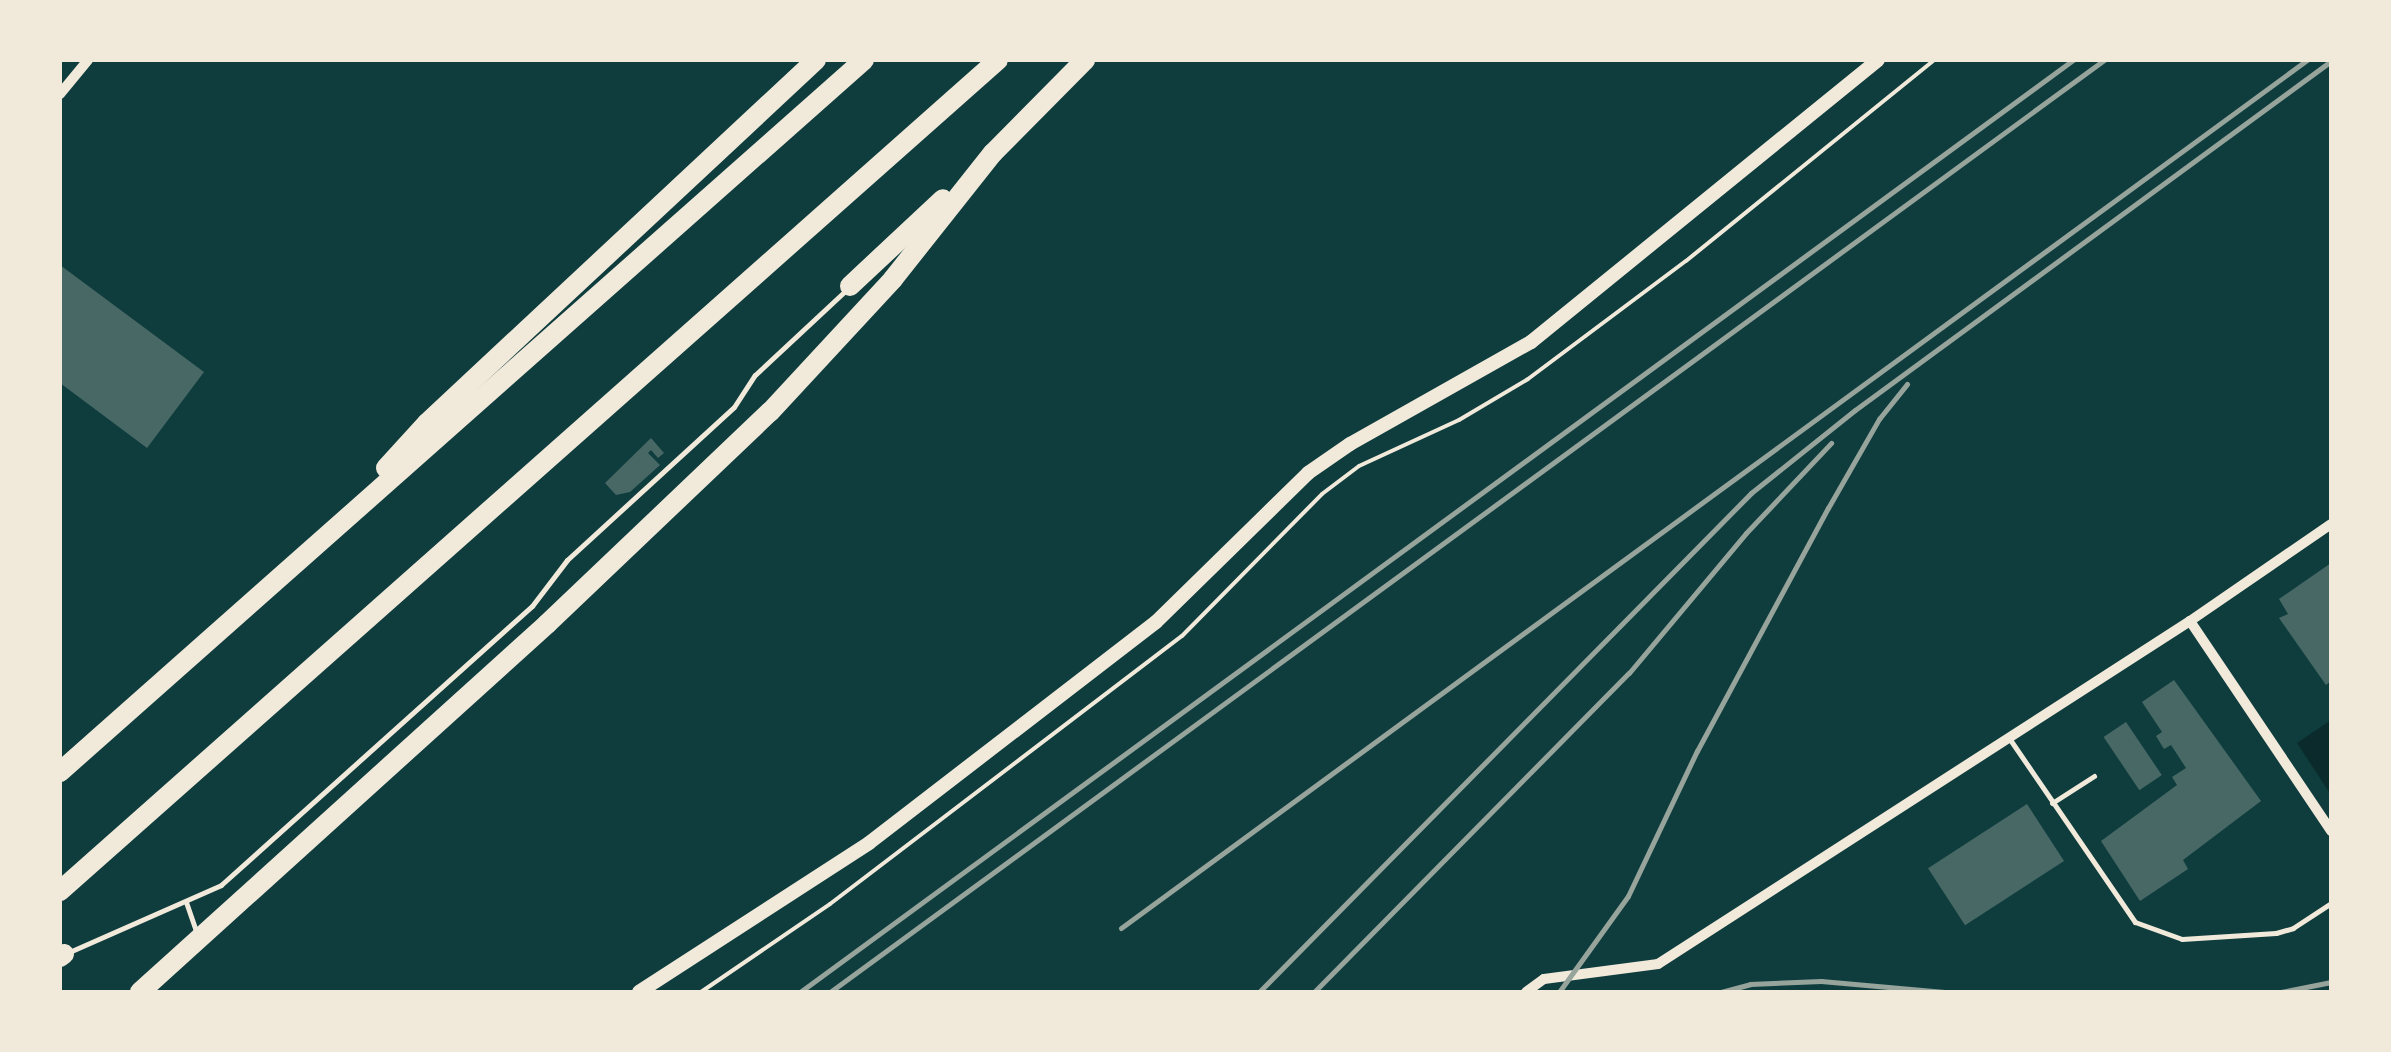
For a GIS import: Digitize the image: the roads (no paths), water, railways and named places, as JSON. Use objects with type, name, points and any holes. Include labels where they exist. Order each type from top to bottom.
[{"type":"highway","points":[[325,537],[427,423],[816,60]]},
{"type":"highway","points":[[60,772],[864,60]]},
{"type":"highway","points":[[60,891],[998,60]]},
{"type":"highway","points":[[850,286],[993,153],[1085,60]]},
{"type":"highway","points":[[140,992],[547,624],[770,412],[893,280],[993,153]]},
{"type":"street","points":[[60,94],[88,60]]},
{"type":"street","points":[[640,992],[868,844],[1156,622],[1308,473],[1350,444],[1531,342],[1878,60]]},
{"type":"street","points":[[1526,992],[1544,979],[1658,964],[2190,621],[2331,524]]},
{"type":"street","points":[[2190,621],[2331,832]]},
{"type":"lane","points":[[62,956],[221,885],[532,606],[567,560],[734,408],[755,375],[850,286]]},
{"type":"lane","points":[[2008,738],[2134,922],[2182,940],[2276,933],[2293,928],[2331,903]]},
{"type":"lane","points":[[2052,803],[2094,776]]},
{"type":"lane","points":[[186,902],[198,939]]},
{"type":"water","points":[[2331,720],[2331,795],[2297,743]]},
{"type":"railway","points":[[800,992],[2073,60]]},
{"type":"railway","points":[[830,992],[2104,60]]},
{"type":"railway","points":[[1121,928],[2307,60]]},
{"type":"railway","points":[[1259,992],[1751,493],[1855,410],[2331,61]]},
{"type":"railway","points":[[1559,992],[1628,896],[1697,751],[1828,508],[1879,419],[1907,384]]},
{"type":"railway","points":[[1314,992],[1629,673],[1746,533],[1831,443]]},
{"type":"railway","points":[[1721,992],[1750,984],[1821,981],[1945,992]]},
{"type":"railway","points":[[2281,992],[2331,982]]}]
